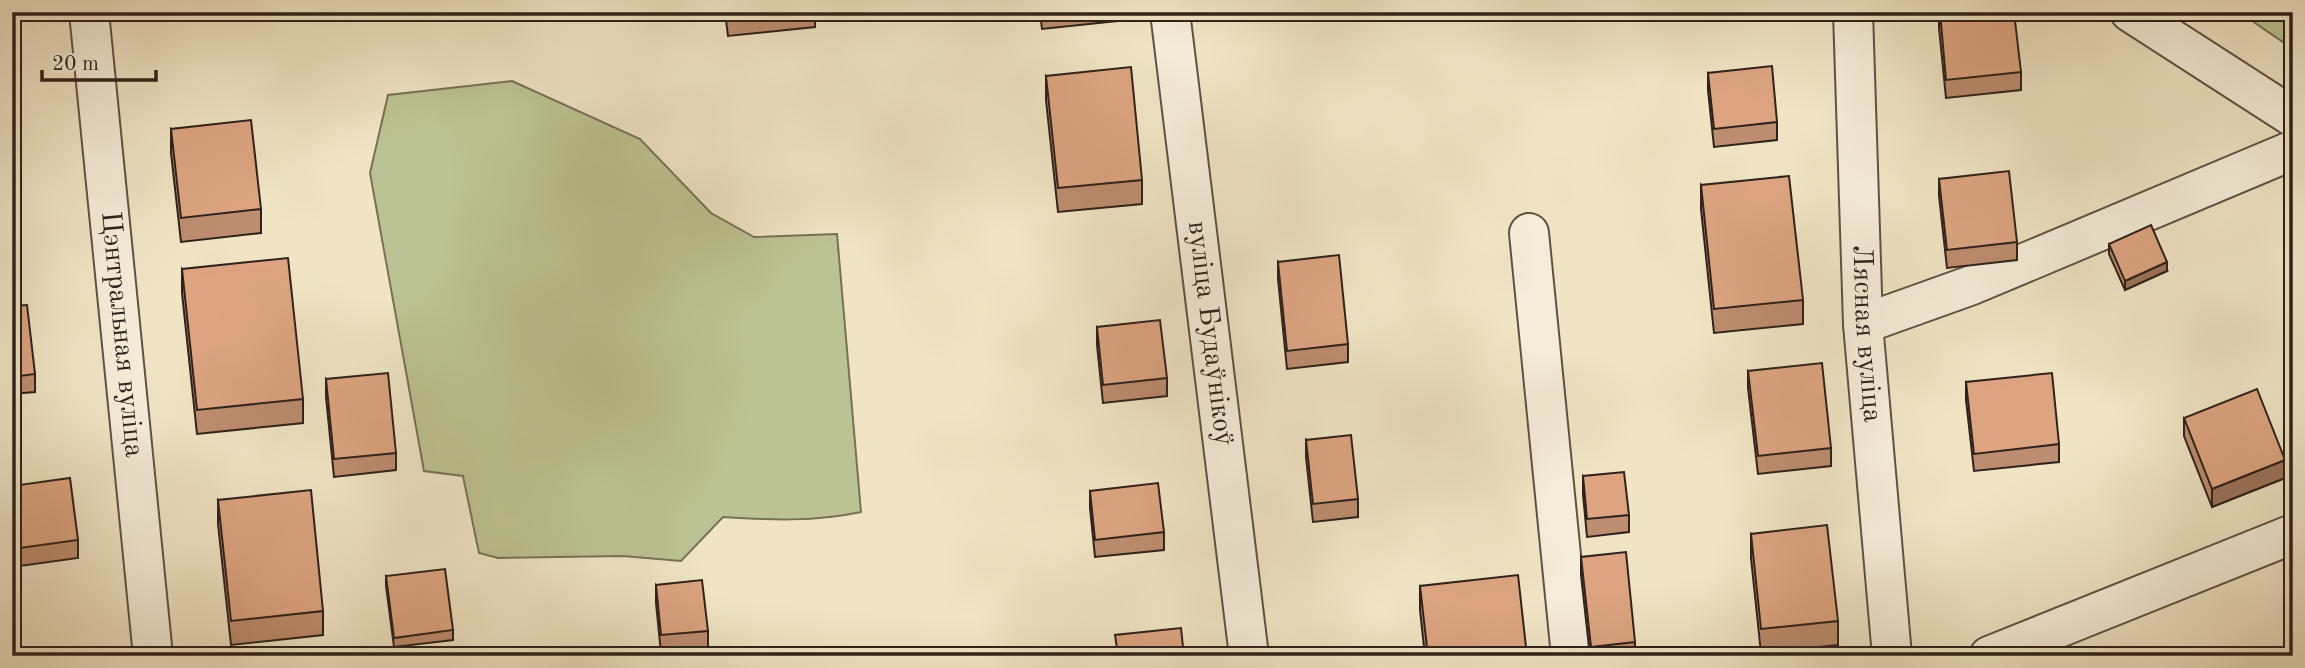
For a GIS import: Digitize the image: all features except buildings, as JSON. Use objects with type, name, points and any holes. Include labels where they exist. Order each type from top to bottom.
[{"type":"street","name":"Цэнтральная вуліца","points":[[89,12],[153,656]]},
{"type":"street","name":"вуліца Будаўнікоў","points":[[1170,12],[1249,656]]},
{"type":"street","name":"Лясная вуліца","points":[[1853,12],[1863,324],[1892,656]]},
{"type":"street","points":[[2130,12],[2293,117]]},
{"type":"street","points":[[1863,324],[1972,285],[2293,150]]},
{"type":"street","points":[[1528,233],[1571,656]]},
{"type":"street","points":[[1989,656],[2293,534]]},
{"type":"green space","points":[[2239,12],[2293,12],[2293,49]]},
{"type":"green space","points":[[512,81],[640,139],[711,213],[754,237],[837,234],[861,512],[809,519],[723,517],[681,561],[623,556],[498,558],[479,553],[463,476],[424,471],[370,173],[388,95]]}]
